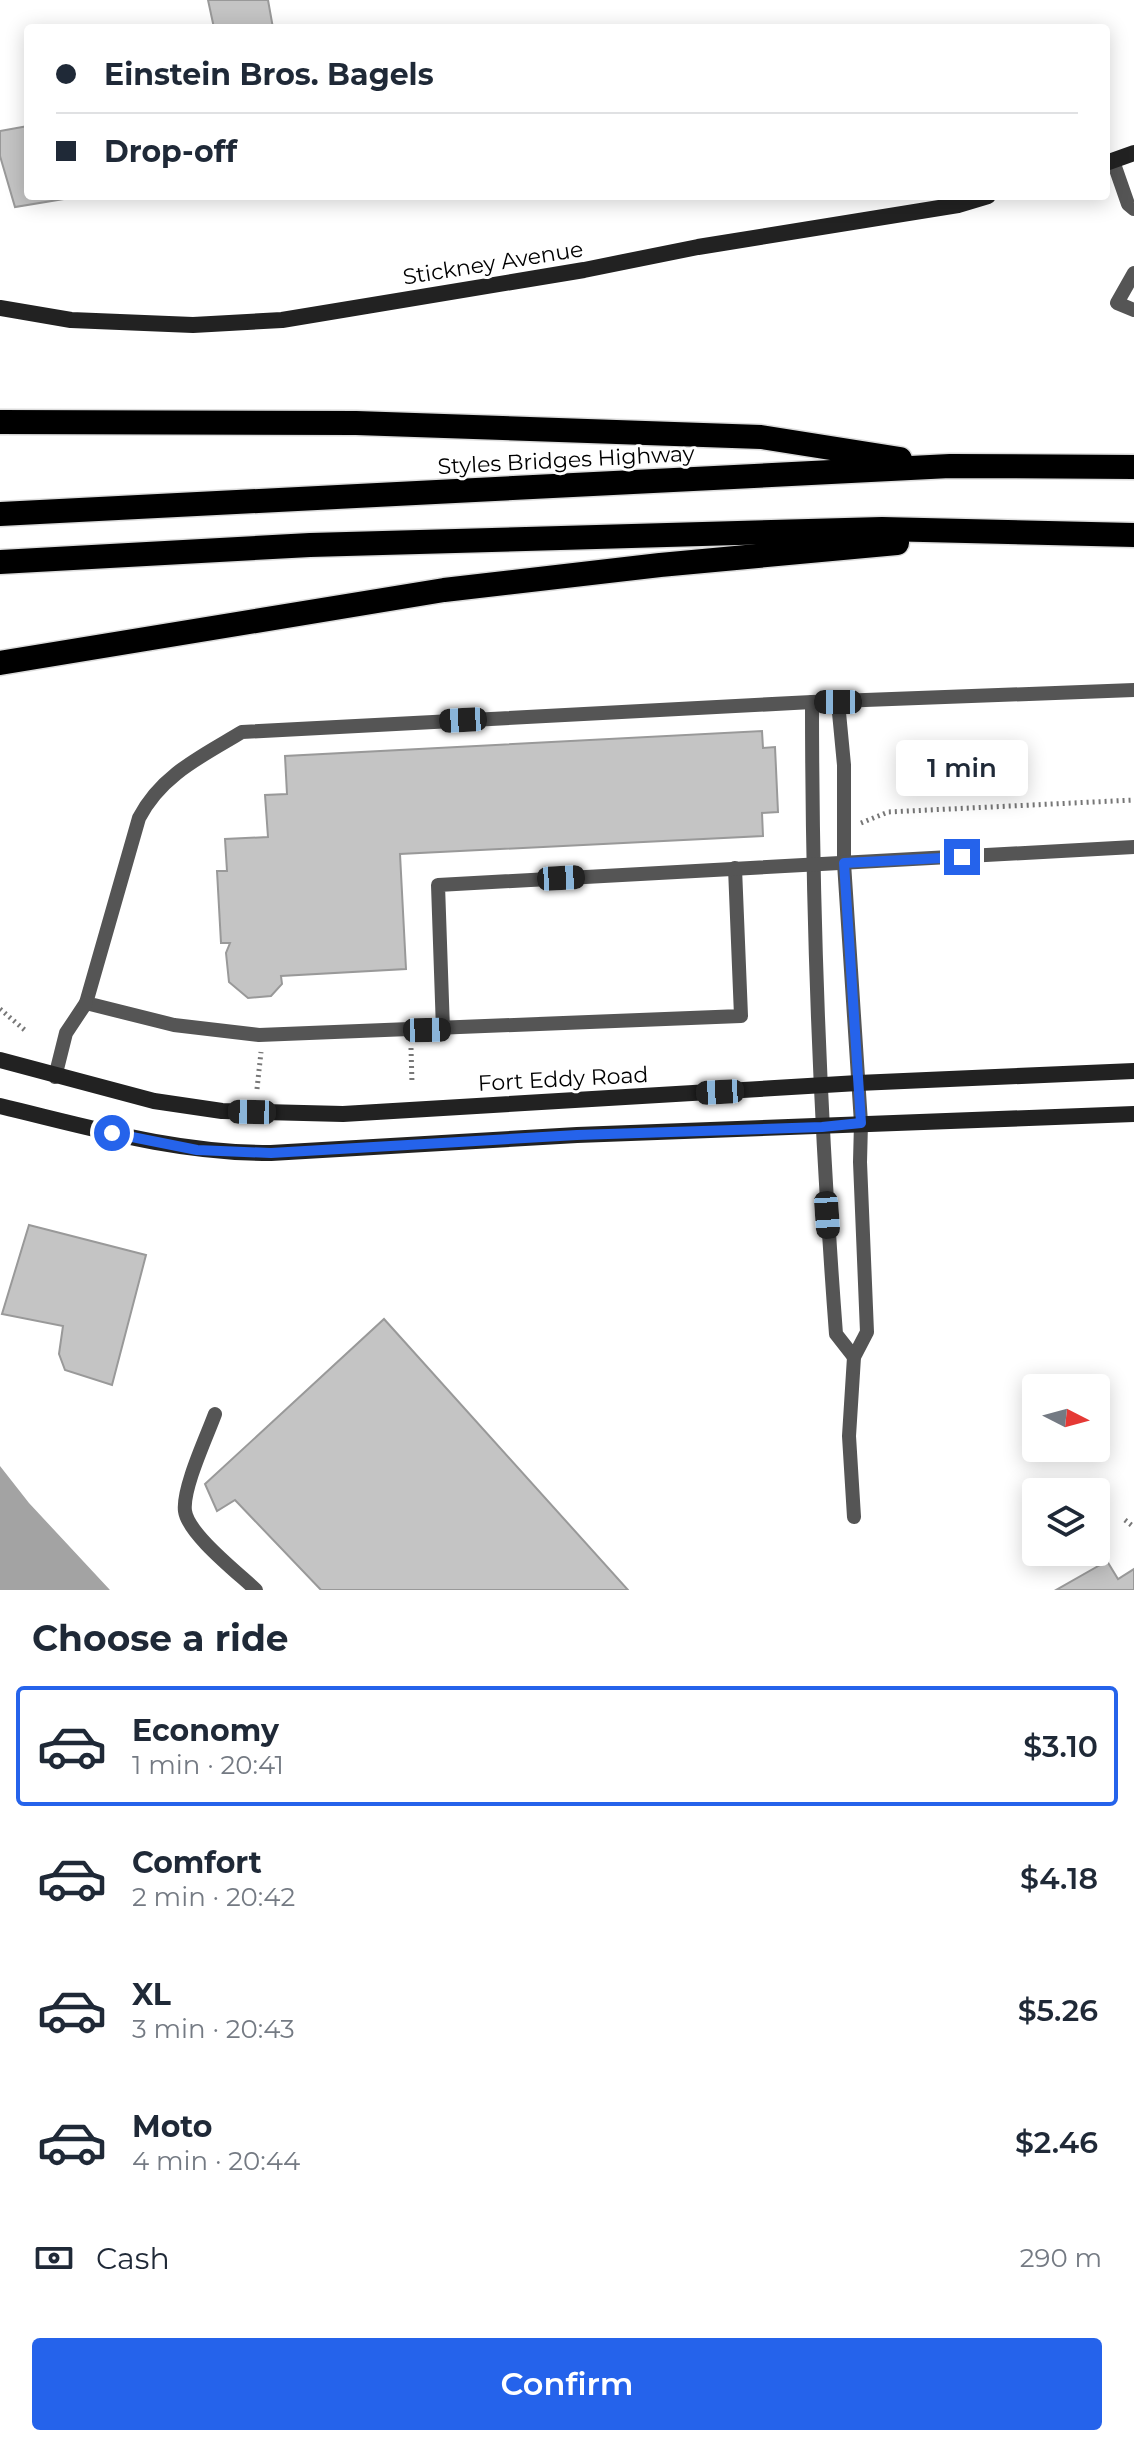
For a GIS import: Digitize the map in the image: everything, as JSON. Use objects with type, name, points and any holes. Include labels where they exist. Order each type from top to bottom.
[{"type":"highway","points":[[0,422],[356,423],[761,437],[950,466]]},
{"type":"highway","name":"Styles Bridges Highway","points":[[0,514],[950,466],[1134,467]]},
{"type":"highway","points":[[0,562],[342,544],[882,529],[1134,535]]},
{"type":"highway","points":[[0,663],[444,590],[676,563],[1035,531]]},
{"type":"street","points":[[1110,162],[1134,153]]},
{"type":"street","name":"Stickney Avenue","points":[[0,308],[71,320],[193,325],[282,320],[975,200]]},
{"type":"street","name":"Fort Eddy Road","points":[[0,1060],[154,1101],[222,1111],[343,1114],[858,1083],[1134,1071]]},
{"type":"street","points":[[0,1106],[168,1146],[226,1153],[577,1135],[1134,1114]]},
{"type":"lane","points":[[1110,164],[1128,204],[1134,209]]},
{"type":"lane","points":[[1134,273],[1117,303],[1134,310]]},
{"type":"lane","points":[[55,1077],[66,1033],[86,1003],[139,818],[149,798],[162,784],[242,732],[812,702],[1134,690]]},
{"type":"lane","points":[[812,702],[812,864],[822,1127],[836,1334],[854,1357]]},
{"type":"lane","points":[[838,702],[844,765],[844,863],[861,1123],[867,1332],[854,1357],[849,1436],[854,1517]]},
{"type":"lane","points":[[443,1030],[438,885],[1134,847]]},
{"type":"lane","points":[[86,1003],[174,1025],[251,1035],[443,1030],[741,1016],[735,868]]},
{"type":"lane","points":[[215,1414],[189,1486],[185,1511],[194,1530],[256,1590]]},
{"type":"path","points":[[850,828],[888,812],[1134,800]]},
{"type":"path","points":[[0,1009],[27,1032]]},
{"type":"path","points":[[411,1047],[412,1083]]},
{"type":"path","points":[[257,1089],[261,1051]]},
{"type":"path","points":[[1125,1520],[1134,1527]]},
{"type":"shaded area","points":[[0,1466],[29,1503],[110,1590],[0,1590]]},
{"type":"building","points":[[208,0],[268,0],[272,24],[213,24]]},
{"type":"building","points":[[24,127],[24,200],[58,200],[15,207],[0,156],[0,131]]},
{"type":"building","points":[[762,731],[763,748],[775,747],[778,812],[762,813],[763,836],[400,854],[406,969],[281,976],[282,984],[271,996],[248,998],[229,982],[226,953],[230,943],[221,943],[217,871],[227,871],[225,839],[268,837],[265,795],[287,794],[285,756]]},
{"type":"building","points":[[29,1225],[146,1255],[112,1385],[65,1370],[59,1354],[63,1326],[2,1314]]},
{"type":"building","points":[[384,1319],[628,1590],[321,1590],[235,1500],[217,1511],[205,1484]]},
{"type":"building","points":[[1098,1566],[1110,1566],[1118,1579],[1134,1569],[1134,1590],[1056,1590]]},
{"type":"route","points":[[112,1133],[197,1150],[271,1153],[577,1135],[861,1123],[844,863],[962,857]]}]
